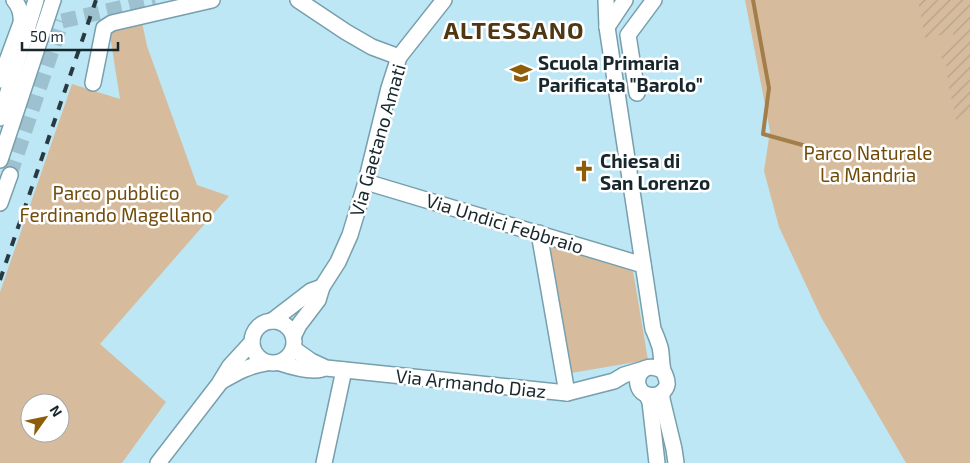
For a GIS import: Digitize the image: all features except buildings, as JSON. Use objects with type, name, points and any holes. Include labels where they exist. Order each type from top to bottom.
[{"type":"street","points":[[0,80],[21,23],[22,17],[19,6],[14,0]]},
{"type":"street","points":[[0,118],[36,0]]},
{"type":"street","points":[[0,160],[53,0]]},
{"type":"street","points":[[94,83],[104,28],[112,23],[212,0]]},
{"type":"street","points":[[298,0],[313,7],[372,46],[399,57]]},
{"type":"street","name":"Via Gaetano Amati","points":[[294,342],[299,325],[318,300],[322,287],[338,262],[350,236],[399,57],[444,0]]},
{"type":"street","points":[[606,0],[610,50],[653,329],[652,369]]},
{"type":"street","points":[[616,86],[636,87],[628,35],[651,1]]},
{"type":"street","points":[[607,28],[622,4],[637,23]]},
{"type":"street","points":[[610,50],[630,48]]},
{"type":"street","points":[[0,203],[10,175]]},
{"type":"street","name":"Via Undici Febbraio","points":[[366,182],[643,265]]},
{"type":"street","points":[[539,233],[567,393]]},
{"type":"street","name":"Via Gaetano Amati","points":[[272,321],[311,291],[322,287]]},
{"type":"street","points":[[218,384],[237,372],[258,364],[273,363],[286,360],[291,355],[294,342],[288,327],[278,321],[265,322],[260,325],[255,330],[252,342],[256,355],[260,359],[273,363]]},
{"type":"street","points":[[158,463],[230,366],[252,342]]},
{"type":"street","name":"Via Armando Diaz","points":[[294,342],[299,354],[326,368],[567,393],[614,381],[624,375],[652,369]]},
{"type":"street","name":"Via Armando Diaz","points":[[273,363],[318,370],[326,368]]},
{"type":"street","points":[[652,369],[640,374],[638,380],[650,402],[658,463]]},
{"type":"street","points":[[643,390],[655,396],[662,392],[666,386],[667,378],[652,369]]},
{"type":"street","points":[[324,463],[344,370]]},
{"type":"street","name":"Via Armando Diaz","points":[[614,381],[643,390]]},
{"type":"street","points":[[662,392],[676,463]]},
{"type":"green space","name":"Parco Naturale La Mandria","points":[[745,0],[970,0],[970,463],[906,463],[821,317],[779,227],[764,171],[770,131]]},
{"type":"green space","points":[[918,0],[970,0],[970,116],[956,120],[948,82],[946,61],[940,57],[943,47],[953,44],[953,33],[925,38]]},
{"type":"green space","name":"Parco pubblico Ferdinando Magellano","points":[[142,22],[147,46],[197,185],[229,196],[100,344],[166,402],[122,463],[0,463],[0,292],[72,84],[120,99],[109,29]]},
{"type":"green space","points":[[553,245],[633,271],[648,360],[571,373],[544,253]]},
{"type":"waterway","points":[[753,0],[769,88],[763,134],[824,151]]},
{"type":"tunnel","points":[[62,21],[155,0]]},
{"type":"tunnel","points":[[10,175],[62,21]]},
{"type":"railway","points":[[0,280],[96,0]]},
{"type":"place","name":"Scuola Primaria Parificata \"Barolo\"","points":[[521,73]]},
{"type":"place","name":"Chiesa di San Lorenzo","points":[[584,171]]},
{"type":"district","name":"ALTESSANO","points":[[514,29]]}]
